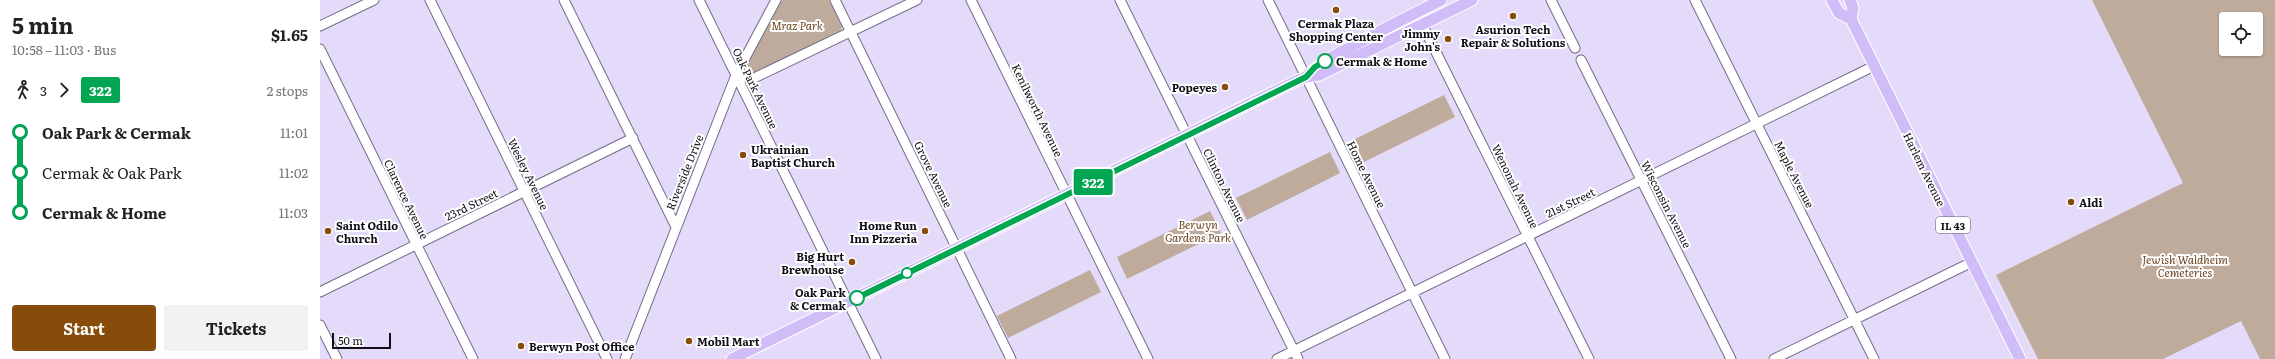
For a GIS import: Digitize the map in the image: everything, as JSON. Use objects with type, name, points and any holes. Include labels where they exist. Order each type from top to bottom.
[{"type":"main road","points":[[1306,77],[1315,67],[1325,61],[1385,28],[1441,0]]},
{"type":"main road","points":[[738,358],[1187,135],[1306,77],[1319,75],[1472,0]]},
{"type":"main road","name":"IL 43","points":[[1832,0],[1839,13],[1851,20],[1874,66]]},
{"type":"main road","name":"IL 43","points":[[1850,0],[1854,8],[1851,20]]},
{"type":"main road","name":"Harlem Avenue","points":[[1874,66],[2020,359]]},
{"type":"street","points":[[320,26],[374,0]]},
{"type":"street","name":"Wesley Avenue","points":[[430,0],[607,359]]},
{"type":"street","points":[[564,0],[675,225]]},
{"type":"street","name":"Oak Park Avenue","points":[[699,0],[876,359]]},
{"type":"street","name":"Riverside Drive","points":[[625,359],[675,225],[736,74],[776,0]]},
{"type":"street","name":"Grove Avenue","points":[[835,0],[1011,359]]},
{"type":"street","points":[[736,74],[752,79],[851,33],[917,0]]},
{"type":"street","name":"Kenilworth Avenue","points":[[971,0],[1148,359]]},
{"type":"street","name":"Clinton Avenue","points":[[1120,0],[1296,355]]},
{"type":"street","name":"Home Avenue","points":[[1268,0],[1445,359]]},
{"type":"street","points":[[1551,0],[1575,48]]},
{"type":"street","name":"Maple Avenue","points":[[1696,2],[1874,359]]},
{"type":"street","name":"Wenonah Avenue","points":[[1422,24],[1589,359]]},
{"type":"street","name":"Clarence Avenue","points":[[320,49],[473,359]]},
{"type":"street","name":"Wisconsin Avenue","points":[[1581,60],[1731,359]]},
{"type":"street","name":"21st Street","points":[[1277,359],[1296,355],[1412,292],[1874,66]]},
{"type":"street","name":"23rd Street","points":[[320,292],[633,138]]},
{"type":"street","points":[[1774,359],[1972,262]]},
{"type":"street","points":[[320,325],[337,359]]},
{"type":"green space","name":"Mraz Park","points":[[782,0],[829,0],[842,26],[841,30],[753,74],[747,74],[747,68],[754,49]]},
{"type":"green space","name":"Jewish Waldheim Cemeteries","points":[[2092,0],[2275,0],[2275,359],[2260,359],[2241,321],[2163,359],[2038,359],[1996,275],[2183,183]]},
{"type":"green space","points":[[1444,95],[1455,117],[1362,163],[1351,141]]},
{"type":"green space","name":"Berwyn Gardens Park","points":[[1330,152],[1340,173],[1247,220],[1236,198]]},
{"type":"green space","name":"Berwyn Gardens Park","points":[[1210,211],[1221,233],[1127,279],[1117,257]]},
{"type":"green space","points":[[1090,270],[1101,292],[1008,338],[997,316]]},
{"type":"bus line","name":"322","points":[[857,298],[1306,77],[1315,67],[1325,61]]},
{"type":"place","name":"Cermak Plaza Shopping Center","points":[[1336,10]]},
{"type":"place","name":"Asurion Tech Repair & Solutions","points":[[1513,16]]},
{"type":"place","name":"Jimmy John's","points":[[1448,39]]},
{"type":"place","name":"Cermak & Home","points":[[1325,61]]},
{"type":"place","name":"Popeyes","points":[[1225,87]]},
{"type":"place","name":"Ukrainian Baptist Church","points":[[743,155]]},
{"type":"place","name":"Aldi","points":[[2071,202]]},
{"type":"place","name":"Saint Odilo Church","points":[[328,231]]},
{"type":"place","name":"Home Run Inn Pizzeria","points":[[925,231]]},
{"type":"place","name":"Big Hurt Brewhouse","points":[[852,262]]},
{"type":"place","name":"Oak Park & Cermak","points":[[857,298]]},
{"type":"place","name":"Mobil Mart","points":[[689,341]]},
{"type":"place","name":"Berwyn Post Office","points":[[521,346]]}]
